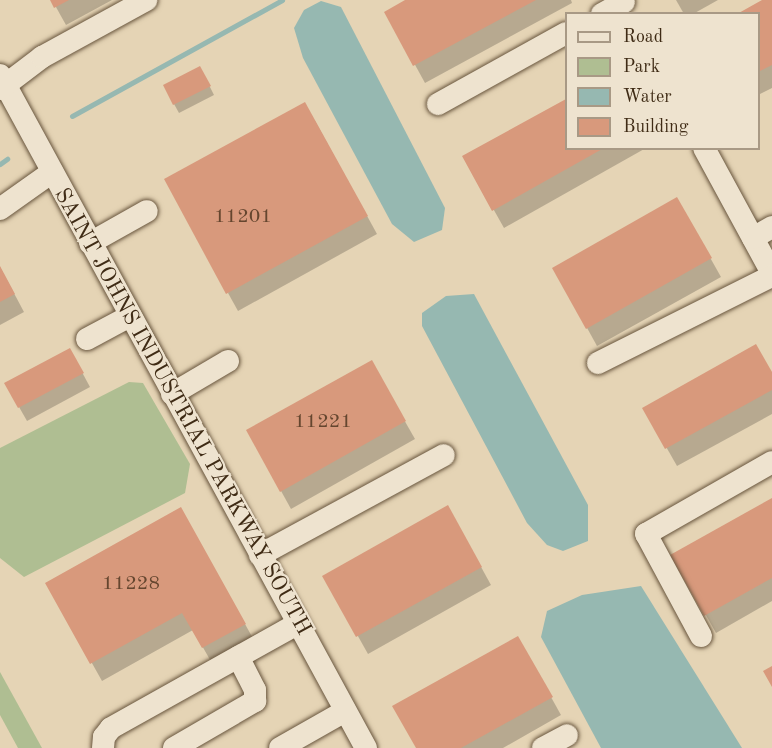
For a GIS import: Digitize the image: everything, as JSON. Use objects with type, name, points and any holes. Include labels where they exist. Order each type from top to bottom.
[{"type":"street","points":[[2,83],[42,57],[146,0]]},
{"type":"street","points":[[607,12],[626,5]]},
{"type":"street","points":[[438,104],[565,34]]},
{"type":"street","name":"SAINT JOHNS INDUSTRIAL PARKWAY SOUTH","points":[[2,83],[366,748]]},
{"type":"street","points":[[598,363],[772,274],[763,232],[705,150]]},
{"type":"street","points":[[0,209],[52,172]]},
{"type":"street","points":[[90,243],[147,211]]},
{"type":"street","points":[[87,339],[130,316]]},
{"type":"street","points":[[172,394],[228,361]]},
{"type":"street","points":[[260,555],[444,455]]},
{"type":"street","points":[[701,636],[646,534],[772,462]]},
{"type":"street","points":[[103,748],[104,738],[111,728],[297,624]]},
{"type":"street","points":[[174,748],[255,701],[255,690],[238,657]]},
{"type":"street","points":[[280,748],[345,711]]},
{"type":"street","points":[[543,748],[567,735]]},
{"type":"green space","points":[[129,382],[143,383],[190,464],[185,493],[24,577],[0,558],[0,448]]},
{"type":"green space","points":[[0,672],[42,748],[18,748],[0,715]]},
{"type":"water","points":[[321,1],[341,7],[445,208],[442,230],[414,242],[392,224],[303,58],[294,28],[304,10]]},
{"type":"water","points":[[474,294],[588,505],[588,541],[563,551],[547,545],[527,523],[422,326],[422,313],[446,296]]},
{"type":"water","points":[[641,586],[742,748],[601,748],[541,637],[547,611],[582,595]]},
{"type":"building","points":[[50,0],[69,0],[54,8]]},
{"type":"building","points":[[405,0],[536,0],[413,66],[384,12]]},
{"type":"building","points":[[762,0],[772,0],[772,65],[760,71],[760,12],[741,12]]},
{"type":"building","points":[[200,66],[211,86],[173,105],[163,85]]},
{"type":"building","points":[[565,100],[565,150],[600,150],[492,211],[462,156]]},
{"type":"building","points":[[305,102],[368,216],[226,294],[164,179]]},
{"type":"building","points":[[677,197],[712,258],[586,329],[552,268]]},
{"type":"building","points":[[0,266],[15,294],[0,302]]},
{"type":"building","points":[[756,344],[772,372],[772,390],[665,449],[642,408]]},
{"type":"building","points":[[70,348],[84,373],[18,408],[4,383]]},
{"type":"building","points":[[372,360],[406,421],[280,492],[246,430]]},
{"type":"building","points":[[772,498],[772,578],[704,616],[670,555]]},
{"type":"building","points":[[448,505],[482,567],[356,637],[322,576]]},
{"type":"building","points":[[181,507],[246,624],[202,648],[182,613],[90,664],[45,583]]},
{"type":"building","points":[[518,636],[553,697],[461,748],[416,748],[392,706]]},
{"type":"building","points":[[772,666],[772,687],[763,671]]},
{"type":"waterway","points":[[72,116],[282,0]]},
{"type":"waterway","points":[[0,164],[7,159]]}]
